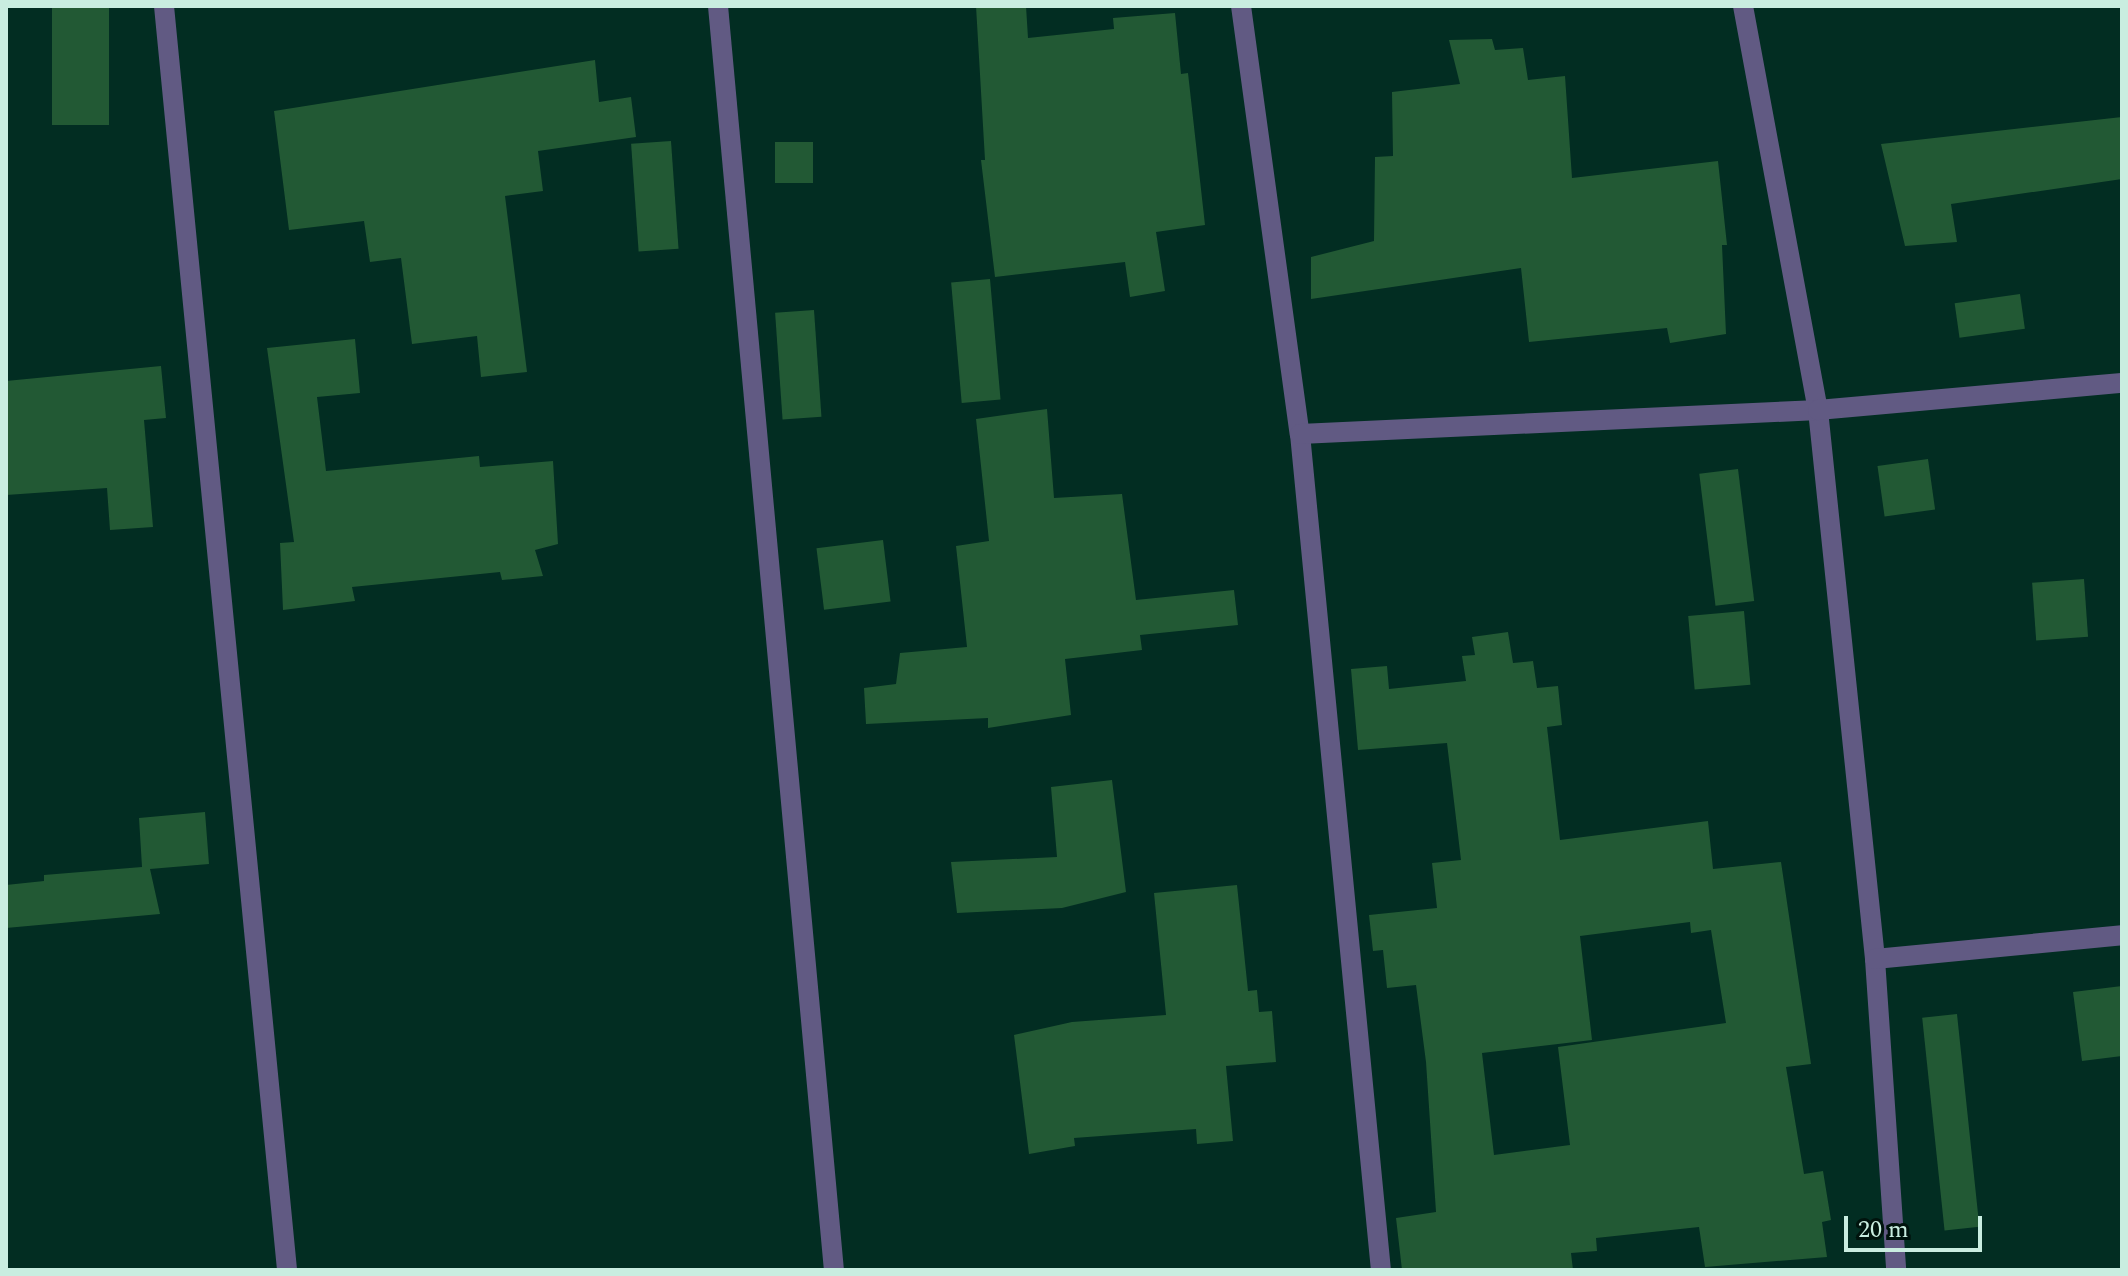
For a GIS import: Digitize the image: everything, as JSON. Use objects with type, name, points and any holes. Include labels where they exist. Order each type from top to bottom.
[{"type":"street","points":[[164,6],[287,1270]]},
{"type":"street","points":[[718,6],[834,1270]]},
{"type":"street","points":[[1241,6],[1300,434],[1381,1270]]},
{"type":"street","points":[[1743,6],[1818,410],[1875,959],[1896,1270]]},
{"type":"street","points":[[1300,434],[1818,410],[2122,383]]},
{"type":"street","points":[[1875,959],[2122,935]]},
{"type":"building","points":[[52,6],[109,6],[109,125],[52,125]]},
{"type":"building","points":[[976,6],[1026,6],[1028,38],[1114,29],[1113,18],[1175,13],[1181,74],[1188,73],[1205,225],[1156,232],[1165,291],[1130,297],[1125,262],[995,277],[981,160],[985,160]]},
{"type":"building","points":[[1492,39],[1495,50],[1523,48],[1528,80],[1565,76],[1572,178],[1718,161],[1727,245],[1722,245],[1726,334],[1670,343],[1667,328],[1529,342],[1521,268],[1311,299],[1311,257],[1374,241],[1375,157],[1393,156],[1392,92],[1460,84],[1449,40]]},
{"type":"building","points":[[595,60],[599,102],[631,97],[636,137],[538,151],[543,191],[505,196],[527,372],[481,377],[477,336],[412,344],[401,258],[370,262],[364,221],[289,230],[274,111]]},
{"type":"building","points":[[2122,117],[2122,179],[1951,204],[1957,242],[1905,246],[1881,144]]},
{"type":"building","points":[[671,141],[679,249],[639,252],[631,144]]},
{"type":"building","points":[[775,142],[813,142],[813,183],[775,183]]},
{"type":"building","points":[[990,279],[1001,400],[962,403],[951,282]]},
{"type":"building","points":[[2020,294],[2025,329],[1960,338],[1955,303]]},
{"type":"building","points":[[814,310],[821,417],[783,419],[775,313]]},
{"type":"building","points":[[355,339],[360,393],[317,397],[326,471],[479,456],[480,467],[553,461],[558,544],[535,550],[543,576],[502,580],[500,572],[352,587],[355,601],[283,610],[280,543],[294,542],[267,348]]},
{"type":"building","points":[[161,366],[166,418],[144,420],[153,527],[110,530],[107,488],[6,495],[6,381]]},
{"type":"building","points":[[1047,409],[1054,498],[1122,494],[1136,600],[1234,590],[1238,625],[1140,635],[1142,650],[1065,659],[1071,715],[988,728],[988,718],[866,724],[864,688],[896,684],[900,653],[967,647],[956,546],[989,541],[976,419]]},
{"type":"building","points":[[1928,459],[1935,510],[1885,517],[1877,466]]},
{"type":"building","points":[[1738,469],[1754,601],[1715,606],[1699,474]]},
{"type":"building","points":[[883,540],[891,602],[824,610],[816,548]]},
{"type":"building","points":[[2084,579],[2088,637],[2036,640],[2032,583]]},
{"type":"building","points":[[1744,611],[1750,685],[1695,690],[1688,616]]},
{"type":"building","points":[[1508,632],[1513,663],[1533,661],[1537,688],[1558,686],[1562,725],[1547,727],[1560,840],[1708,821],[1713,869],[1781,862],[1811,1064],[1786,1067],[1804,1174],[1823,1171],[1831,1220],[1822,1222],[1827,1257],[1705,1267],[1699,1227],[1596,1238],[1597,1251],[1571,1253],[1573,1270],[1402,1270],[1396,1218],[1436,1212],[1426,1062],[1416,985],[1387,988],[1383,950],[1373,951],[1369,915],[1437,908],[1432,863],[1461,860],[1447,743],[1358,750],[1351,669],[1387,666],[1389,689],[1466,681],[1462,656],[1475,655],[1472,637]],"holes":[[[1690,922],[1691,933],[1711,930],[1726,1023],[1558,1047],[1570,1145],[1494,1155],[1482,1053],[1592,1040],[1580,936]]]},
{"type":"building","points":[[1112,780],[1126,892],[1062,908],[957,913],[951,862],[1057,857],[1051,787]]},
{"type":"building","points":[[205,812],[209,864],[150,869],[160,914],[6,928],[6,885],[44,881],[44,875],[142,867],[139,818]]},
{"type":"building","points":[[1237,885],[1248,991],[1257,990],[1259,1012],[1272,1011],[1276,1062],[1226,1066],[1233,1141],[1197,1144],[1196,1129],[1074,1138],[1075,1146],[1029,1154],[1014,1035],[1072,1022],[1166,1015],[1154,893]]},
{"type":"building","points":[[2122,986],[2122,1056],[2082,1061],[2073,992]]},
{"type":"building","points":[[1957,1014],[1979,1227],[1945,1230],[1922,1018]]}]
